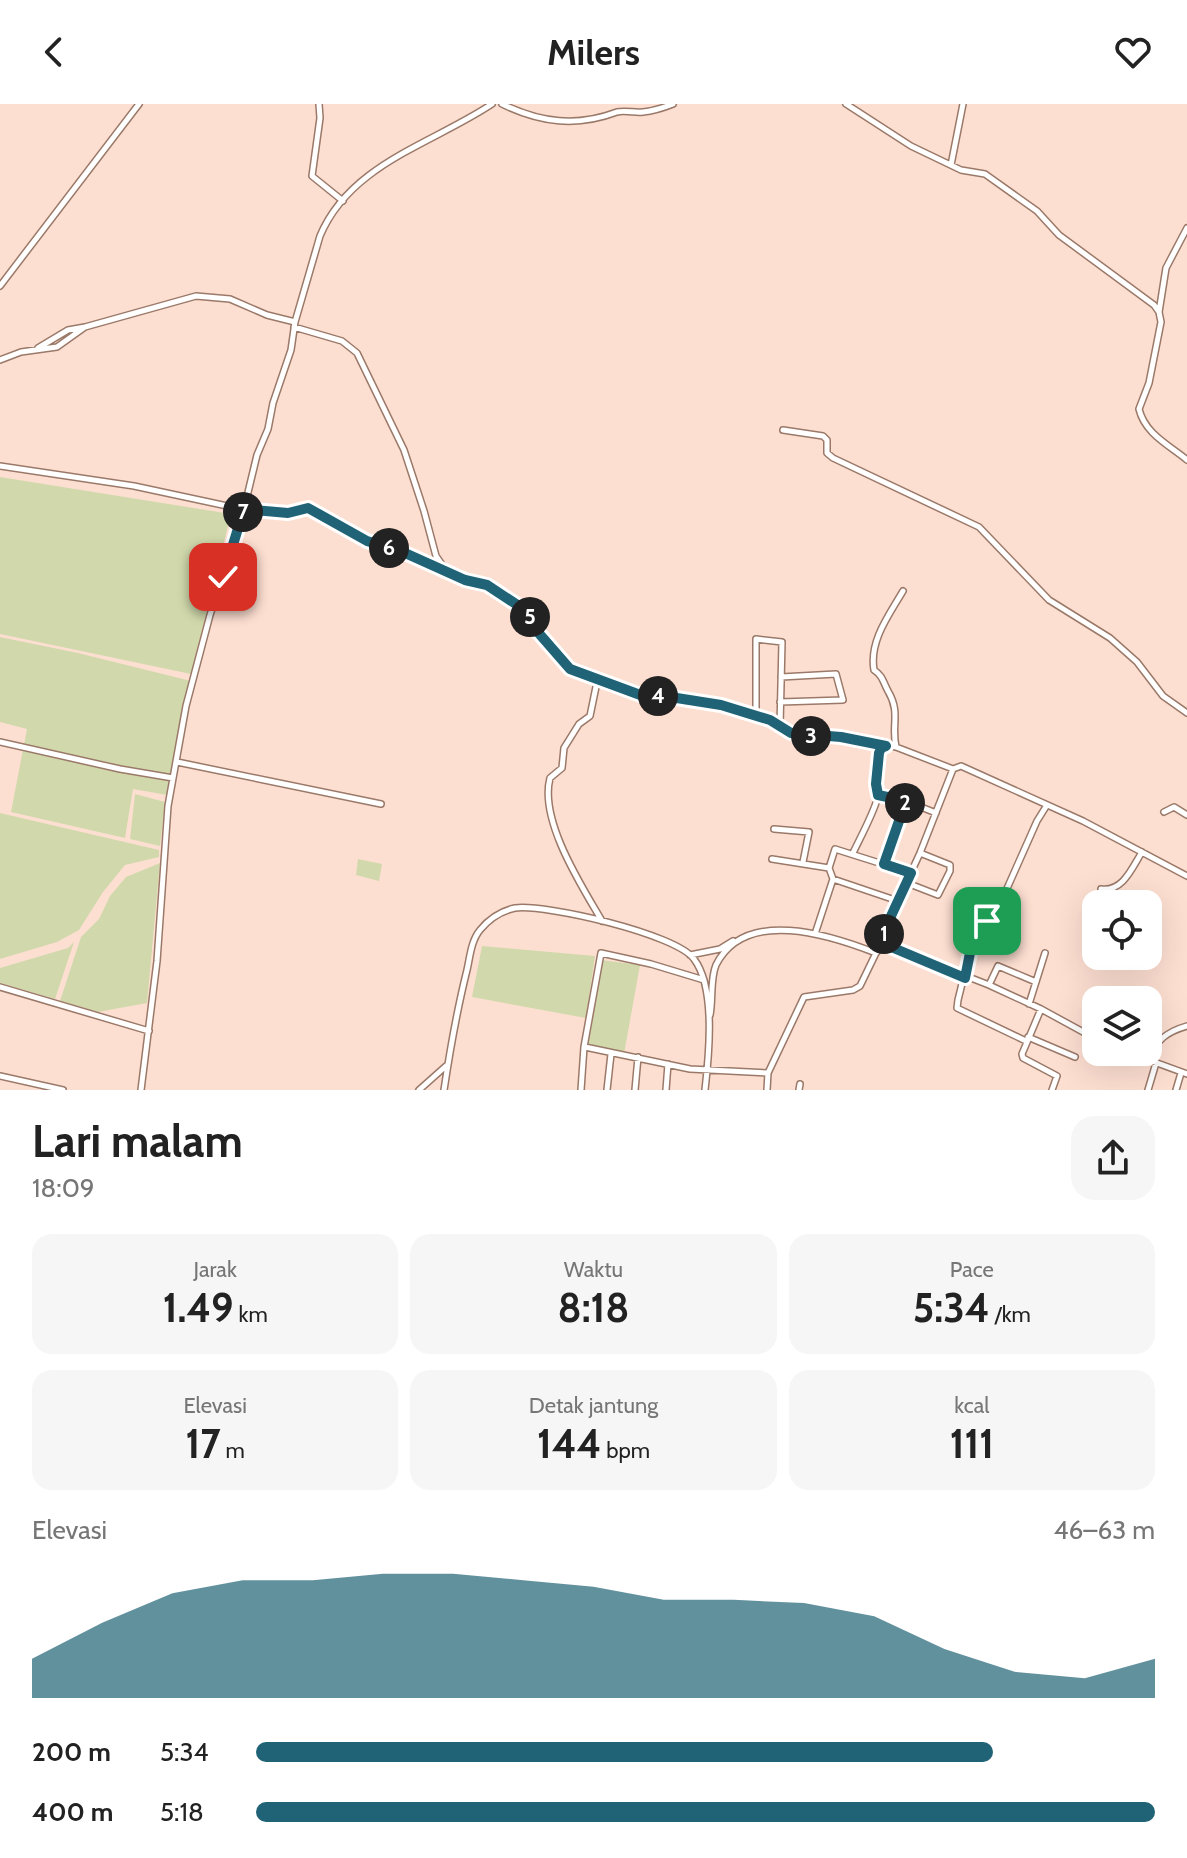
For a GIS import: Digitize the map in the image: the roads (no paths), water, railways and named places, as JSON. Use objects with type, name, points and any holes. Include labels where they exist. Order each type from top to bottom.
[{"type":"street","points":[[0,286],[139,104]]},
{"type":"street","points":[[319,104],[312,176],[343,201]]},
{"type":"street","points":[[141,1090],[168,806],[186,706],[257,455],[268,429],[320,236],[343,201],[381,166],[492,104]]},
{"type":"street","points":[[502,104],[542,119],[564,123],[595,120],[618,112],[651,111],[673,104]]},
{"type":"street","points":[[846,104],[911,146],[951,165],[985,174],[1037,211],[1059,235],[1159,312]]},
{"type":"street","points":[[951,165],[963,104]]},
{"type":"street","points":[[1187,228],[1166,268],[1159,312],[1161,322],[1149,383],[1139,409],[1143,421],[1160,441],[1187,460]]},
{"type":"street","points":[[0,360],[37,349],[68,330],[196,296],[230,299],[342,341],[357,353],[404,450],[436,556],[445,569]]},
{"type":"street","points":[[783,430],[823,436],[827,440],[827,453],[833,458],[979,527],[1049,600],[1110,638],[1137,662],[1163,696],[1187,713]]},
{"type":"street","points":[[0,466],[134,486],[244,509],[288,513],[308,508],[367,541],[445,569],[465,580],[487,585],[528,612],[536,630],[564,665],[643,696],[664,696],[721,705],[770,720],[779,727],[804,736],[841,737],[896,747],[953,769],[961,766],[1083,821],[1187,876]]},
{"type":"street","points":[[896,747],[893,735],[895,701],[883,677],[874,670],[873,657],[876,639],[903,591]]},
{"type":"street","points":[[756,717],[756,639],[782,642],[779,727]]},
{"type":"street","points":[[780,702],[843,700],[836,674],[781,677]]},
{"type":"street","points":[[598,677],[590,716],[579,724],[564,748],[562,768],[550,778],[548,793],[549,807],[568,862],[602,921]]},
{"type":"street","points":[[0,742],[173,778]]},
{"type":"street","points":[[853,853],[878,795],[879,753],[886,746]]},
{"type":"street","points":[[177,762],[381,804]]},
{"type":"street","points":[[767,1090],[768,1073],[804,997],[853,990],[860,986],[876,953],[884,944],[885,929],[920,853],[953,769]]},
{"type":"street","points":[[878,795],[906,801],[936,813]]},
{"type":"street","points":[[884,864],[906,801]]},
{"type":"street","points":[[1047,805],[1005,893],[972,943],[957,1008],[1075,1057]]},
{"type":"street","points":[[1164,812],[1174,807],[1187,815]]},
{"type":"street","points":[[774,829],[809,832],[803,862]]},
{"type":"street","points":[[815,934],[833,879],[829,868],[835,849],[911,873]]},
{"type":"street","points":[[1101,889],[1110,890],[1123,881],[1142,852]]},
{"type":"street","points":[[907,883],[938,895],[944,886],[950,865],[920,853]]},
{"type":"street","points":[[772,859],[829,868]]},
{"type":"street","points":[[833,879],[898,901]]},
{"type":"street","points":[[444,1090],[472,945],[478,932],[504,911],[522,908],[602,921],[663,938],[690,955],[704,980],[708,1024]]},
{"type":"street","points":[[690,955],[720,949],[737,939],[766,931],[831,936],[876,953]]},
{"type":"street","points":[[705,1090],[708,1024],[715,968],[737,939]]},
{"type":"street","points":[[884,944],[989,985],[1082,1031]]},
{"type":"street","points":[[581,1090],[584,1047],[601,953],[704,980]]},
{"type":"street","points":[[1029,1004],[1045,953]]},
{"type":"street","points":[[989,985],[998,966],[1036,982]]},
{"type":"street","points":[[0,987],[149,1031]]},
{"type":"street","points":[[1041,1009],[1027,1039],[1023,1058],[1057,1076],[1052,1090]]},
{"type":"street","points":[[1162,1037],[1187,1026]]},
{"type":"street","points":[[584,1047],[668,1064],[768,1073]]},
{"type":"street","points":[[607,1090],[611,1054]]},
{"type":"street","points":[[635,1090],[638,1057]]},
{"type":"street","points":[[666,1090],[668,1064]]},
{"type":"street","points":[[1162,1065],[1184,1074],[1176,1090]]},
{"type":"street","points":[[419,1090],[447,1066]]},
{"type":"street","points":[[1148,1090],[1153,1066]]},
{"type":"street","points":[[0,1076],[63,1090]]}]
